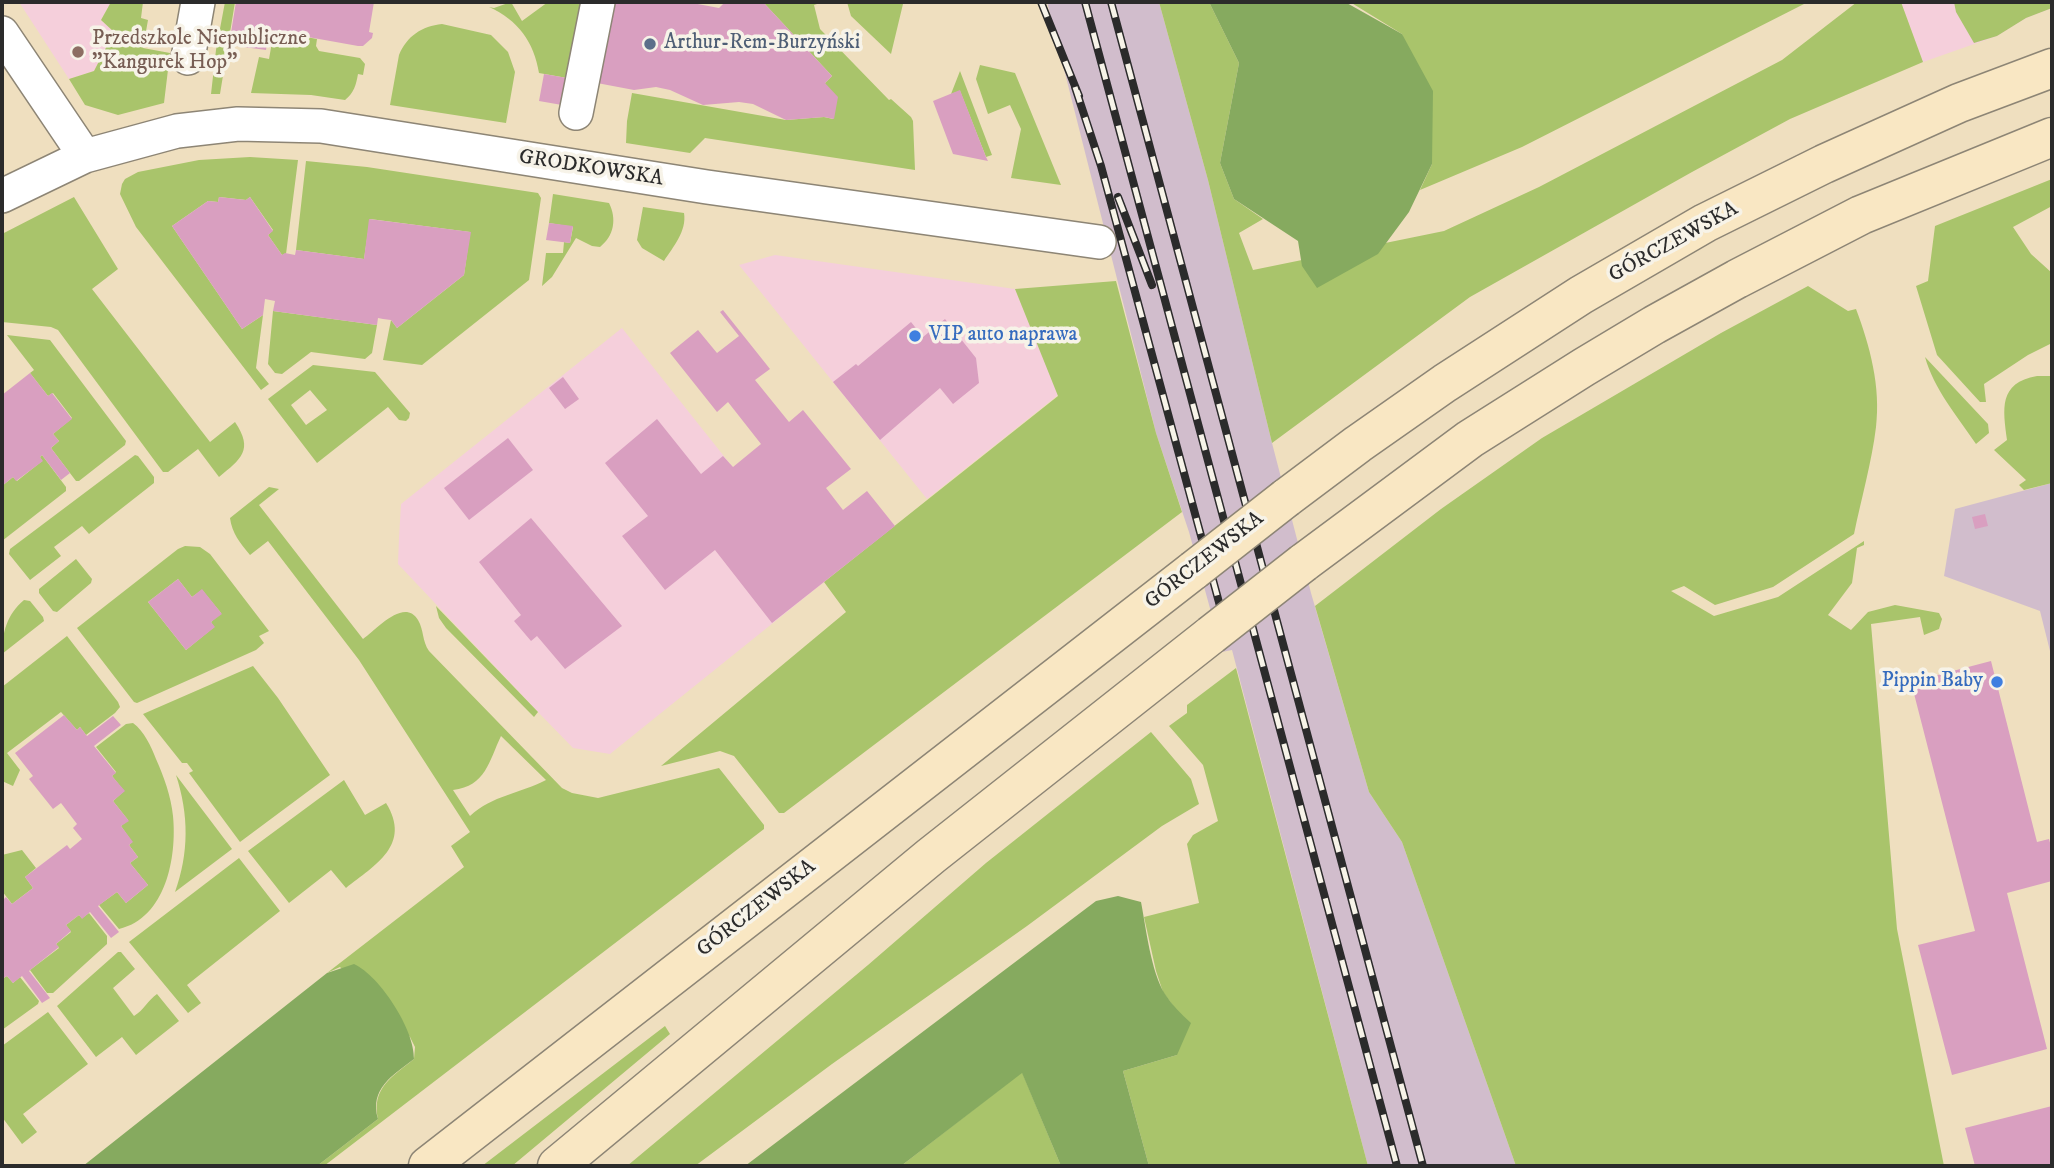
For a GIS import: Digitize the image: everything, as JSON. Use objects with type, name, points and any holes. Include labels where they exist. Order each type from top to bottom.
[{"type":"main road","name":"GÓRCZEWSKA","points":[[428,1166],[1286,498],[1445,383],[1581,295],[1705,223],[1824,164],[1948,108],[2052,68]]},
{"type":"main road","points":[[556,1166],[931,856],[1303,563],[1470,439],[1654,325],[1737,279],[1861,215],[2052,137]]},
{"type":"street","points":[[188,58],[198,2]]},
{"type":"street","points":[[576,113],[598,2]]},
{"type":"street","points":[[2,33],[85,156]]},
{"type":"street","name":"GRODKOWSKA","points":[[2,196],[85,156],[157,136],[206,127],[269,123],[321,126],[642,178],[1099,242]]},
{"type":"shaded area","name":"Przedszkole Niepubliczne \"Kangurek Hop\"","points":[[19,2],[111,2],[101,20],[114,32],[94,71],[69,79]]},
{"type":"shaded area","points":[[1047,2],[1159,2],[1208,180],[1311,593],[1369,792],[1402,842],[1516,1166],[1368,1166],[1232,650],[1222,652],[1189,532],[1156,433]]},
{"type":"shaded area","points":[[1901,2],[2052,2],[2052,8],[2026,18],[1997,36],[1923,62]]},
{"type":"shaded area","name":"VIP auto naprawa","points":[[775,255],[1015,289],[1058,395],[927,499],[739,265]]},
{"type":"shaded area","points":[[622,328],[824,582],[610,754],[573,748],[398,564],[401,504]]},
{"type":"shaded area","points":[[2052,483],[2052,659],[2040,611],[1944,576],[1955,509]]},
{"type":"green space","points":[[111,2],[143,2],[141,18],[148,20],[143,48],[170,53],[164,103],[118,115],[85,105],[69,79],[94,71],[114,32],[101,20]]},
{"type":"green space","points":[[225,2],[235,2],[220,94],[211,94],[216,50]]},
{"type":"green space","points":[[511,2],[522,21],[548,2],[588,2],[588,7],[578,17],[567,78],[539,73],[533,51],[523,33],[508,18],[489,7]]},
{"type":"green space","points":[[763,2],[823,2],[814,5],[820,29],[889,100],[911,117],[915,170],[705,138],[690,153],[626,143],[632,93],[786,120],[824,117],[833,119],[825,83],[832,76]]},
{"type":"green space","points":[[847,2],[903,4],[891,54],[851,16]]},
{"type":"green space","points":[[1159,2],[1209,2],[1239,63],[1220,163],[1234,199],[1263,219],[1239,233],[1253,270],[1444,231],[1539,187],[1782,60],[1857,2],[1901,2],[1923,62],[1790,119],[1470,297],[1272,443],[1208,180]]},
{"type":"green space","points":[[1209,2],[1345,2],[1402,34],[1433,91],[1432,164],[1409,212],[1378,254],[1317,288],[1302,266],[1298,241],[1234,199],[1220,163],[1239,63]]},
{"type":"green space","points":[[1350,2],[1804,4],[1522,147],[1420,190],[1432,164],[1402,34]]},
{"type":"green space","points":[[1954,2],[2052,2],[2052,8],[2026,18],[1997,36],[1974,43],[1956,12]]},
{"type":"green space","points":[[442,24],[491,35],[508,52],[515,72],[506,123],[390,105],[402,48],[416,33]]},
{"type":"green space","points":[[274,31],[317,39],[316,46],[319,51],[360,58],[365,64],[363,75],[358,74],[351,95],[345,100],[311,95],[251,93],[259,57],[269,59]]},
{"type":"green space","points":[[980,65],[1015,73],[1061,185],[1011,178],[1021,129],[1010,105],[988,114],[976,79]]},
{"type":"green space","points":[[960,71],[992,155],[986,157],[960,91],[951,94]]},
{"type":"green space","points":[[250,157],[298,160],[286,254],[282,255],[268,235],[273,230],[250,197],[246,200],[219,197],[218,202],[208,201],[172,226],[242,329],[263,315],[256,368],[269,384],[261,390],[136,227],[120,194],[125,179],[138,172],[199,160]]},
{"type":"green space","points":[[306,161],[367,167],[538,193],[541,198],[529,280],[422,365],[383,360],[391,320],[397,328],[464,275],[470,232],[370,219],[364,259],[296,250]]},
{"type":"green space","points":[[2052,179],[2052,206],[2013,227],[2031,254],[2052,273],[2052,343],[2028,355],[1984,384],[1986,402],[1980,402],[1937,355],[1916,286],[1928,281],[1935,226]]},
{"type":"green space","points":[[553,194],[609,203],[613,227],[600,247],[576,238],[552,277],[542,286],[546,253],[563,253],[564,242],[570,243],[573,227],[549,223]]},
{"type":"green space","points":[[74,197],[118,269],[92,289],[210,442],[235,422],[241,432],[244,440],[242,453],[219,477],[198,449],[168,472],[163,472],[58,330],[2,322],[2,234]]},
{"type":"green space","points":[[643,207],[684,213],[681,232],[664,261],[642,248],[637,240]]},
{"type":"green space","points":[[1116,281],[1156,433],[1182,512],[784,813],[779,813],[734,756],[720,751],[661,766],[846,612],[824,582],[1058,396],[1015,289]]},
{"type":"green space","points":[[1808,286],[1848,311],[1856,309],[1873,367],[1877,397],[1876,427],[1854,534],[1773,587],[1715,605],[1684,586],[1671,591],[1714,616],[1778,597],[1864,541],[1864,545],[1857,548],[1852,583],[1828,615],[1851,630],[1868,612],[1895,605],[1939,613],[1942,619],[1939,629],[1924,635],[1920,617],[1871,624],[1897,929],[1944,1166],[1516,1166],[1402,842],[1369,792],[1315,606],[1441,509],[1542,438],[1721,333]]},
{"type":"green space","points":[[273,311],[377,325],[372,353],[365,359],[311,352],[282,374],[275,373],[268,364]]},
{"type":"green space","points":[[7,335],[50,340],[126,441],[125,445],[79,481],[76,481],[51,448],[59,441],[53,434],[72,418],[53,393],[48,396],[30,373],[34,370]]},
{"type":"green space","points":[[1925,357],[1988,424],[1989,433],[1976,444],[1940,391]]},
{"type":"green space","points":[[313,365],[375,372],[410,413],[406,421],[399,420],[388,407],[317,463],[268,399]],"holes":[[[310,390],[327,410],[306,425],[291,405]]]},
{"type":"green space","points":[[2052,376],[2052,483],[2024,490],[2019,485],[2026,480],[1994,450],[2007,440],[2004,408],[2009,391],[2024,379]]},
{"type":"green space","points":[[42,455],[66,487],[66,491],[2,541],[2,486],[13,477],[17,481],[42,461]]},
{"type":"green space","points":[[135,455],[154,477],[154,483],[89,534],[82,526],[54,547],[61,556],[30,580],[9,554],[10,549]]},
{"type":"green space","points":[[269,487],[279,489],[259,505],[363,639],[390,618],[405,612],[412,614],[420,624],[429,651],[562,788],[572,793],[598,798],[719,768],[764,825],[764,829],[324,1166],[317,1166],[378,1119],[377,1108],[381,1091],[392,1077],[414,1059],[415,1047],[410,1037],[340,967],[327,973],[464,867],[451,846],[470,832],[359,660],[268,541],[250,555],[235,533],[230,518]],"holes":[[[501,736],[546,780],[488,803],[470,816],[453,790],[464,788],[480,778]]]},
{"type":"green space","points":[[185,546],[200,547],[210,554],[269,631],[259,636],[264,643],[256,650],[137,703],[77,628]],"holes":[[[178,579],[192,597],[202,590],[221,613],[211,622],[214,627],[186,650],[148,602]]]},
{"type":"green space","points":[[76,559],[92,579],[91,583],[57,612],[53,611],[39,593],[39,589]]},
{"type":"green space","points":[[24,600],[30,601],[44,621],[2,654],[7,624],[13,611]]},
{"type":"green space","points":[[436,606],[538,712],[534,717],[446,628],[439,618]]},
{"type":"green space","points":[[67,636],[120,707],[86,735],[80,727],[77,730],[61,712],[7,753],[20,770],[13,786],[2,781],[2,687]]},
{"type":"green space","points":[[253,666],[330,775],[240,842],[189,773],[193,771],[187,763],[182,763],[143,714]]},
{"type":"green space","points":[[1236,668],[1368,1166],[1149,1166],[1123,1071],[1177,1055],[1177,1011],[1163,992],[1144,917],[1199,903],[1187,844],[1193,835],[1218,821],[1203,765],[1169,726],[1187,713],[1187,705]]},
{"type":"green space","points":[[133,723],[141,730],[149,744],[167,787],[173,816],[173,849],[165,884],[158,899],[135,923],[119,929],[99,905],[117,892],[126,903],[148,885],[130,863],[138,857],[129,845],[132,842],[121,826],[128,820],[113,801],[124,791],[112,776],[116,772],[96,747],[126,724]]},
{"type":"green space","points":[[1151,732],[1191,779],[1199,804],[1162,826],[695,1166],[627,1166],[986,863]]},
{"type":"green space","points":[[176,775],[232,849],[175,892],[183,863],[186,834]]},
{"type":"green space","points":[[344,780],[365,815],[386,803],[395,831],[392,842],[387,853],[378,862],[346,888],[331,870],[289,903],[248,851]]},
{"type":"green space","points":[[22,850],[36,868],[25,877],[33,888],[12,904],[2,891],[2,855]]},
{"type":"green space","points":[[239,858],[280,911],[187,985],[201,1003],[188,1013],[129,942]]},
{"type":"green space","points":[[1118,896],[1141,902],[1160,985],[1171,1002],[1191,1023],[1177,1055],[1123,1071],[1149,1166],[1061,1166],[1022,1073],[901,1166],[745,1166],[1096,901]]},
{"type":"green space","points":[[89,913],[107,936],[107,944],[53,993],[47,993],[30,970],[59,948],[56,944],[71,932],[66,925],[79,915],[82,918]]},
{"type":"green space","points":[[121,952],[135,969],[113,988],[134,1016],[157,994],[179,1021],[136,1055],[122,1037],[96,1057],[57,1006]]},
{"type":"green space","points":[[354,964],[374,980],[394,1005],[409,1034],[414,1059],[391,1077],[380,1091],[376,1108],[378,1119],[317,1166],[83,1166],[327,973]]},
{"type":"green space","points":[[7,976],[13,983],[20,977],[39,1001],[2,1030],[2,979]]},
{"type":"green space","points":[[48,1012],[88,1064],[23,1114],[37,1132],[22,1144],[2,1117],[2,1046]]},
{"type":"green space","points":[[665,1026],[670,1034],[512,1166],[482,1166]]},
{"type":"green space","points":[[1022,1072],[1061,1166],[901,1166]]},
{"type":"building","points":[[236,2],[374,2],[369,32],[373,33],[372,38],[363,46],[358,46],[269,30],[266,50],[229,45]]},
{"type":"building","points":[[612,2],[687,2],[719,8],[725,2],[763,2],[832,76],[825,83],[838,97],[834,119],[824,117],[786,120],[753,104],[739,102],[703,105],[670,90],[656,87],[634,90],[597,83]]},
{"type":"building","points":[[544,74],[567,78],[562,105],[539,101]]},
{"type":"building","points":[[960,90],[988,161],[953,154],[933,101]]},
{"type":"building","points":[[219,197],[246,200],[250,197],[273,231],[268,235],[282,255],[295,255],[296,250],[364,259],[369,219],[471,232],[464,275],[397,328],[391,320],[378,318],[377,325],[273,311],[275,301],[265,299],[263,315],[242,329],[172,226],[208,201],[218,202]]},
{"type":"building","points":[[549,223],[573,226],[570,243],[546,240]]},
{"type":"building","points":[[723,310],[770,369],[755,380],[789,422],[803,410],[851,469],[826,488],[843,510],[867,491],[895,526],[772,623],[715,550],[665,590],[622,536],[648,516],[605,463],[657,419],[701,474],[723,456],[733,467],[761,444],[728,402],[717,412],[670,353],[698,330],[717,353],[739,336],[720,312]]},
{"type":"building","points":[[945,319],[976,358],[979,383],[953,404],[940,388],[880,440],[833,382],[856,364],[858,366],[911,322],[923,337]]},
{"type":"building","points":[[30,373],[48,396],[52,393],[72,419],[53,434],[59,441],[51,448],[70,473],[61,480],[42,455],[40,457],[43,461],[16,481],[13,477],[2,486],[2,395]]},
{"type":"building","points":[[563,377],[579,399],[565,409],[549,388]]},
{"type":"building","points":[[508,438],[533,470],[469,520],[444,488]]},
{"type":"building","points":[[1985,514],[1988,526],[1975,529],[1972,517]]},
{"type":"building","points":[[531,518],[622,626],[565,669],[537,636],[531,641],[514,621],[521,615],[479,562]]},
{"type":"building","points":[[178,579],[192,597],[202,589],[222,614],[211,622],[215,627],[186,650],[148,602]]},
{"type":"building","points":[[1991,661],[2037,842],[2049,839],[2052,850],[2052,881],[2007,893],[2047,1049],[1952,1075],[1918,945],[1975,931],[1911,682]]},
{"type":"building","points":[[64,715],[77,730],[80,727],[87,736],[113,716],[121,725],[94,746],[116,773],[112,776],[125,791],[113,801],[129,821],[121,826],[133,842],[129,845],[138,857],[130,863],[148,885],[126,903],[117,892],[98,906],[119,932],[111,938],[90,912],[82,919],[79,915],[66,925],[71,931],[56,944],[59,947],[29,971],[50,998],[42,1003],[22,976],[13,983],[7,976],[2,979],[2,901],[6,897],[12,904],[33,888],[25,877],[67,845],[70,849],[82,839],[73,828],[77,824],[61,803],[53,809],[29,779],[33,776],[15,753]]},
{"type":"building","points":[[2052,1106],[2052,1166],[1975,1166],[1965,1128]]},
{"type":"railway","points":[[1041,2],[1079,96]]},
{"type":"railway","points":[[1085,2],[1397,1166]]},
{"type":"railway","points":[[1111,2],[1423,1166]]},
{"type":"railway","points":[[1075,87],[1101,166],[1227,632]]},
{"type":"railway","points":[[1118,197],[1152,285]]},
{"type":"place","name":"Arthur-Rem-Burzyński","points":[[650,44]]},
{"type":"place","name":"Przedszkole Niepubliczne \"Kangurek Hop\"","points":[[78,52]]},
{"type":"place","name":"VIP auto naprawa","points":[[915,336]]},
{"type":"place","name":"Pippin Baby","points":[[1997,682]]}]
